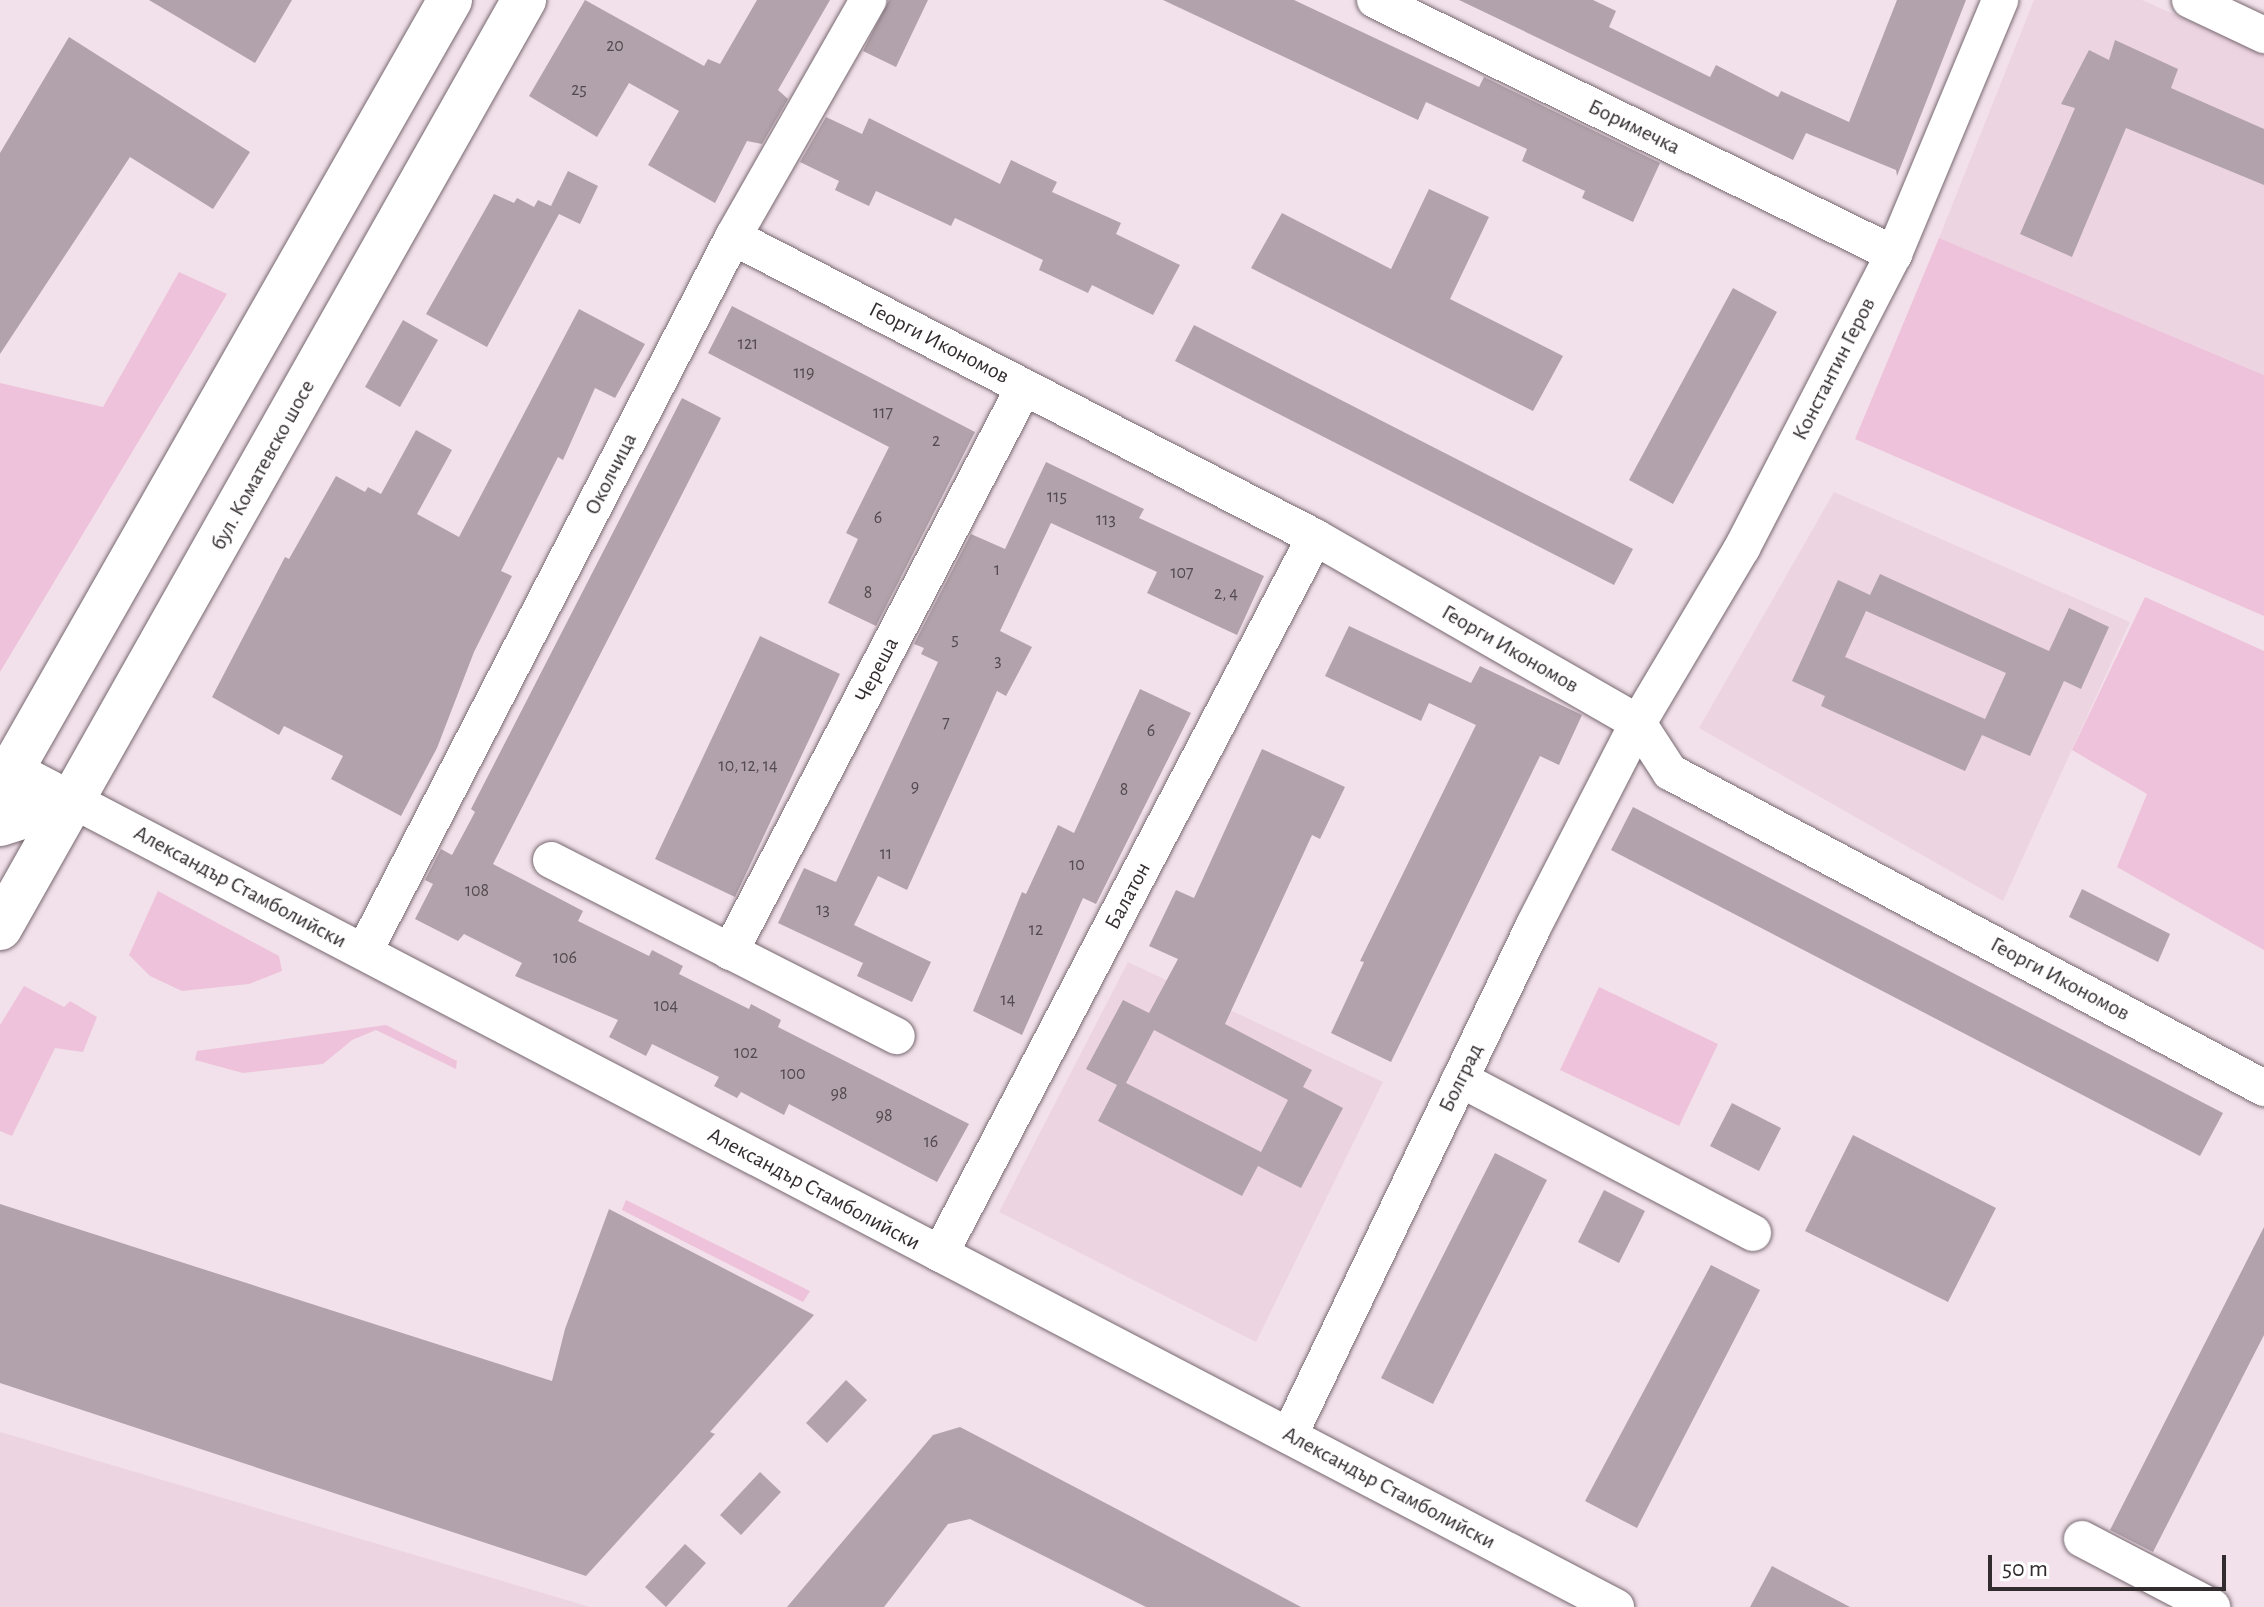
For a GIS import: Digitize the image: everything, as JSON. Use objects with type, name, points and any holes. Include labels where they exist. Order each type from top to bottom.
[{"type":"main road","points":[[4,774],[450,0]]},
{"type":"main road","name":"бул. Коматевско шосе","points":[[0,928],[524,0]]},
{"type":"main road","points":[[0,824],[75,800]]},
{"type":"street","name":"Околчица","points":[[364,952],[733,237],[868,0]]},
{"type":"street","name":"Боримечка","points":[[1375,0],[1894,254]]},
{"type":"street","name":"Константин Геров","points":[[1638,723],[1742,548],[1894,254],[2000,0]]},
{"type":"street","points":[[2190,0],[2264,35]]},
{"type":"street","name":"Георги Икономов","points":[[733,237],[1315,537],[1638,723],[1670,772],[2264,1088]]},
{"type":"street","name":"Череша","points":[[730,952],[1024,387]]},
{"type":"street","name":"Балатон","points":[[940,1254],[1315,537]]},
{"type":"street","name":"Болград","points":[[1289,1436],[1460,1079],[1638,723]]},
{"type":"street","name":"Александър Стамболийски","points":[[4,774],[75,800],[1616,1607]]},
{"type":"street","points":[[551,860],[897,1036]]},
{"type":"street","points":[[1460,1079],[1753,1233]]},
{"type":"street","points":[[2082,1539],[2212,1607]]},
{"type":"shaded area","points":[[2034,0],[2142,0],[2264,54],[2264,375],[1939,238]]},
{"type":"shaded area","points":[[1939,238],[2264,375],[2264,616],[1855,439]]},
{"type":"shaded area","points":[[179,272],[227,294],[0,672],[0,383],[103,407]]},
{"type":"shaded area","points":[[1834,492],[2130,622],[2003,901],[1699,728]]},
{"type":"shaded area","points":[[2145,597],[2264,651],[2264,950],[2117,867],[2147,794],[2072,750]]},
{"type":"shaded area","points":[[158,891],[279,956],[282,971],[249,984],[182,991],[150,976],[129,955]]},
{"type":"shaded area","points":[[1128,962],[1383,1082],[1256,1342],[999,1212]]},
{"type":"shaded area","points":[[24,986],[64,1007],[70,1001],[97,1017],[83,1052],[55,1048],[12,1136],[0,1131],[0,1025]]},
{"type":"shaded area","points":[[1599,987],[1718,1044],[1679,1126],[1560,1070]]},
{"type":"shaded area","points":[[386,1025],[457,1061],[456,1069],[376,1030],[352,1040],[323,1064],[243,1073],[195,1060],[197,1051]]},
{"type":"shaded area","points":[[626,1200],[810,1291],[803,1302],[622,1210]]},
{"type":"shaded area","points":[[0,1432],[14,1436],[590,1607],[0,1607]]},
{"type":"building","points":[[149,0],[292,0],[255,63]]},
{"type":"building","points":[[585,0],[704,66],[708,59],[720,64],[757,0],[830,0],[778,90],[788,99],[762,144],[747,141],[715,203],[648,165],[679,111],[629,83],[597,137],[529,96]]},
{"type":"building","points":[[889,0],[928,0],[896,67],[863,51]]},
{"type":"building","points":[[1163,0],[1294,0],[1479,87],[1484,77],[1660,163],[1633,222],[1582,198],[1585,191],[1522,161],[1527,149],[1426,102],[1418,120]]},
{"type":"building","points":[[1459,0],[1593,0],[1616,11],[1609,27],[1710,77],[1716,65],[1778,97],[1781,91],[1849,122],[1897,0],[1966,0],[1897,176],[1896,170],[1806,133],[1793,160]]},
{"type":"building","points":[[69,37],[250,152],[213,209],[130,157],[0,354],[0,153]]},
{"type":"building","points":[[2115,40],[2178,69],[2171,88],[2264,129],[2264,185],[2126,128],[2072,257],[2020,234],[2075,108],[2061,104],[2089,50],[2109,60]]},
{"type":"building","points":[[826,117],[862,134],[869,118],[1000,184],[1011,160],[1057,182],[1052,192],[1121,223],[1116,234],[1180,265],[1153,315],[1092,285],[1088,293],[1039,270],[1043,260],[955,218],[951,226],[876,191],[869,206],[835,190],[839,181],[800,162]]},
{"type":"building","points":[[568,171],[598,186],[580,224],[559,214],[487,347],[426,314],[494,194],[514,203],[517,198],[534,207],[538,200],[551,206]]},
{"type":"building","points":[[1429,189],[1489,217],[1450,299],[1563,356],[1533,411],[1251,268],[1282,213],[1391,269]]},
{"type":"building","points":[[1733,288],[1777,312],[1673,504],[1629,480]]},
{"type":"building","points":[[732,306],[975,432],[876,626],[828,603],[858,539],[846,533],[889,447],[708,353]]},
{"type":"building","points":[[579,309],[645,344],[615,398],[595,388],[563,460],[558,457],[501,571],[512,576],[474,652],[437,748],[401,816],[331,779],[343,756],[284,726],[279,735],[212,697],[285,557],[289,559],[336,476],[365,492],[368,487],[381,494],[416,430],[452,450],[417,514],[459,537]]},
{"type":"building","points":[[403,320],[438,340],[400,407],[365,387]]},
{"type":"building","points":[[1194,325],[1633,549],[1614,585],[1175,361]]},
{"type":"building","points":[[682,398],[721,418],[493,864],[583,911],[578,921],[649,956],[652,950],[683,966],[679,974],[749,1009],[751,1004],[781,1020],[778,1027],[969,1124],[937,1182],[789,1104],[784,1115],[741,1092],[737,1098],[714,1086],[719,1077],[652,1044],[646,1056],[609,1037],[618,1020],[515,976],[522,963],[464,934],[458,941],[415,919],[433,884],[425,880],[441,849],[452,855],[475,812],[471,809]]},
{"type":"building","points":[[1046,462],[1144,509],[1139,518],[1264,576],[1237,635],[1147,593],[1157,572],[1051,523],[1000,631],[1032,647],[1006,696],[997,691],[907,890],[878,876],[854,925],[931,962],[912,1002],[857,976],[863,963],[778,923],[804,868],[836,882],[938,662],[921,654],[924,648],[914,644],[971,534],[1005,549]]},
{"type":"building","points":[[1880,574],[2049,651],[2069,608],[2109,627],[2081,689],[2064,681],[2030,756],[1982,735],[1965,771],[1821,706],[1825,696],[1792,681],[1838,580],[1870,595]],"holes":[[[1866,611],[2006,673],[1985,719],[1845,657]]]},
{"type":"building","points":[[1349,626],[1471,683],[1480,666],[1582,715],[1559,765],[1540,756],[1391,1062],[1331,1033],[1364,962],[1360,961],[1476,725],[1429,703],[1421,721],[1325,676]]},
{"type":"building","points":[[760,636],[840,674],[735,897],[655,859]]},
{"type":"building","points":[[1140,689],[1191,713],[1096,904],[1083,898],[1022,1035],[973,1011],[1022,892],[1026,894],[1058,825],[1074,833]]},
{"type":"building","points":[[1262,749],[1345,787],[1320,839],[1312,835],[1225,1024],[1312,1070],[1303,1087],[1343,1108],[1301,1188],[1258,1166],[1242,1196],[1098,1121],[1117,1085],[1086,1069],[1123,1000],[1149,1013],[1178,959],[1149,946],[1176,890],[1194,898]],"holes":[[[1154,1030],[1288,1100],[1261,1152],[1126,1083]]]},
{"type":"building","points":[[1633,807],[2223,1113],[2200,1156],[1611,850]]},
{"type":"building","points":[[2082,889],[2170,934],[2158,962],[2069,917]]},
{"type":"building","points":[[1732,1103],[1781,1128],[1759,1171],[1710,1146]]},
{"type":"building","points":[[1853,1135],[1996,1208],[1948,1302],[1805,1231]]},
{"type":"building","points":[[1495,1153],[1547,1180],[1433,1404],[1381,1378]]},
{"type":"building","points":[[1604,1190],[1645,1211],[1619,1263],[1578,1242]]},
{"type":"building","points":[[0,1204],[552,1381],[565,1329],[609,1209],[814,1315],[710,1432],[715,1434],[586,1576],[0,1383]]},
{"type":"building","points":[[2264,1227],[2264,1335],[2153,1552],[2110,1530]]},
{"type":"building","points":[[1711,1265],[1760,1290],[1637,1528],[1585,1501]]},
{"type":"building","points":[[846,1380],[867,1400],[827,1443],[806,1423]]},
{"type":"building","points":[[960,1427],[1301,1607],[1146,1607],[970,1519],[948,1524],[884,1607],[787,1607],[933,1435]]},
{"type":"building","points":[[760,1472],[781,1492],[741,1535],[720,1515]]},
{"type":"building","points":[[685,1544],[706,1563],[666,1607],[645,1587]]},
{"type":"building","points":[[1772,1566],[1850,1607],[1750,1607]]}]
